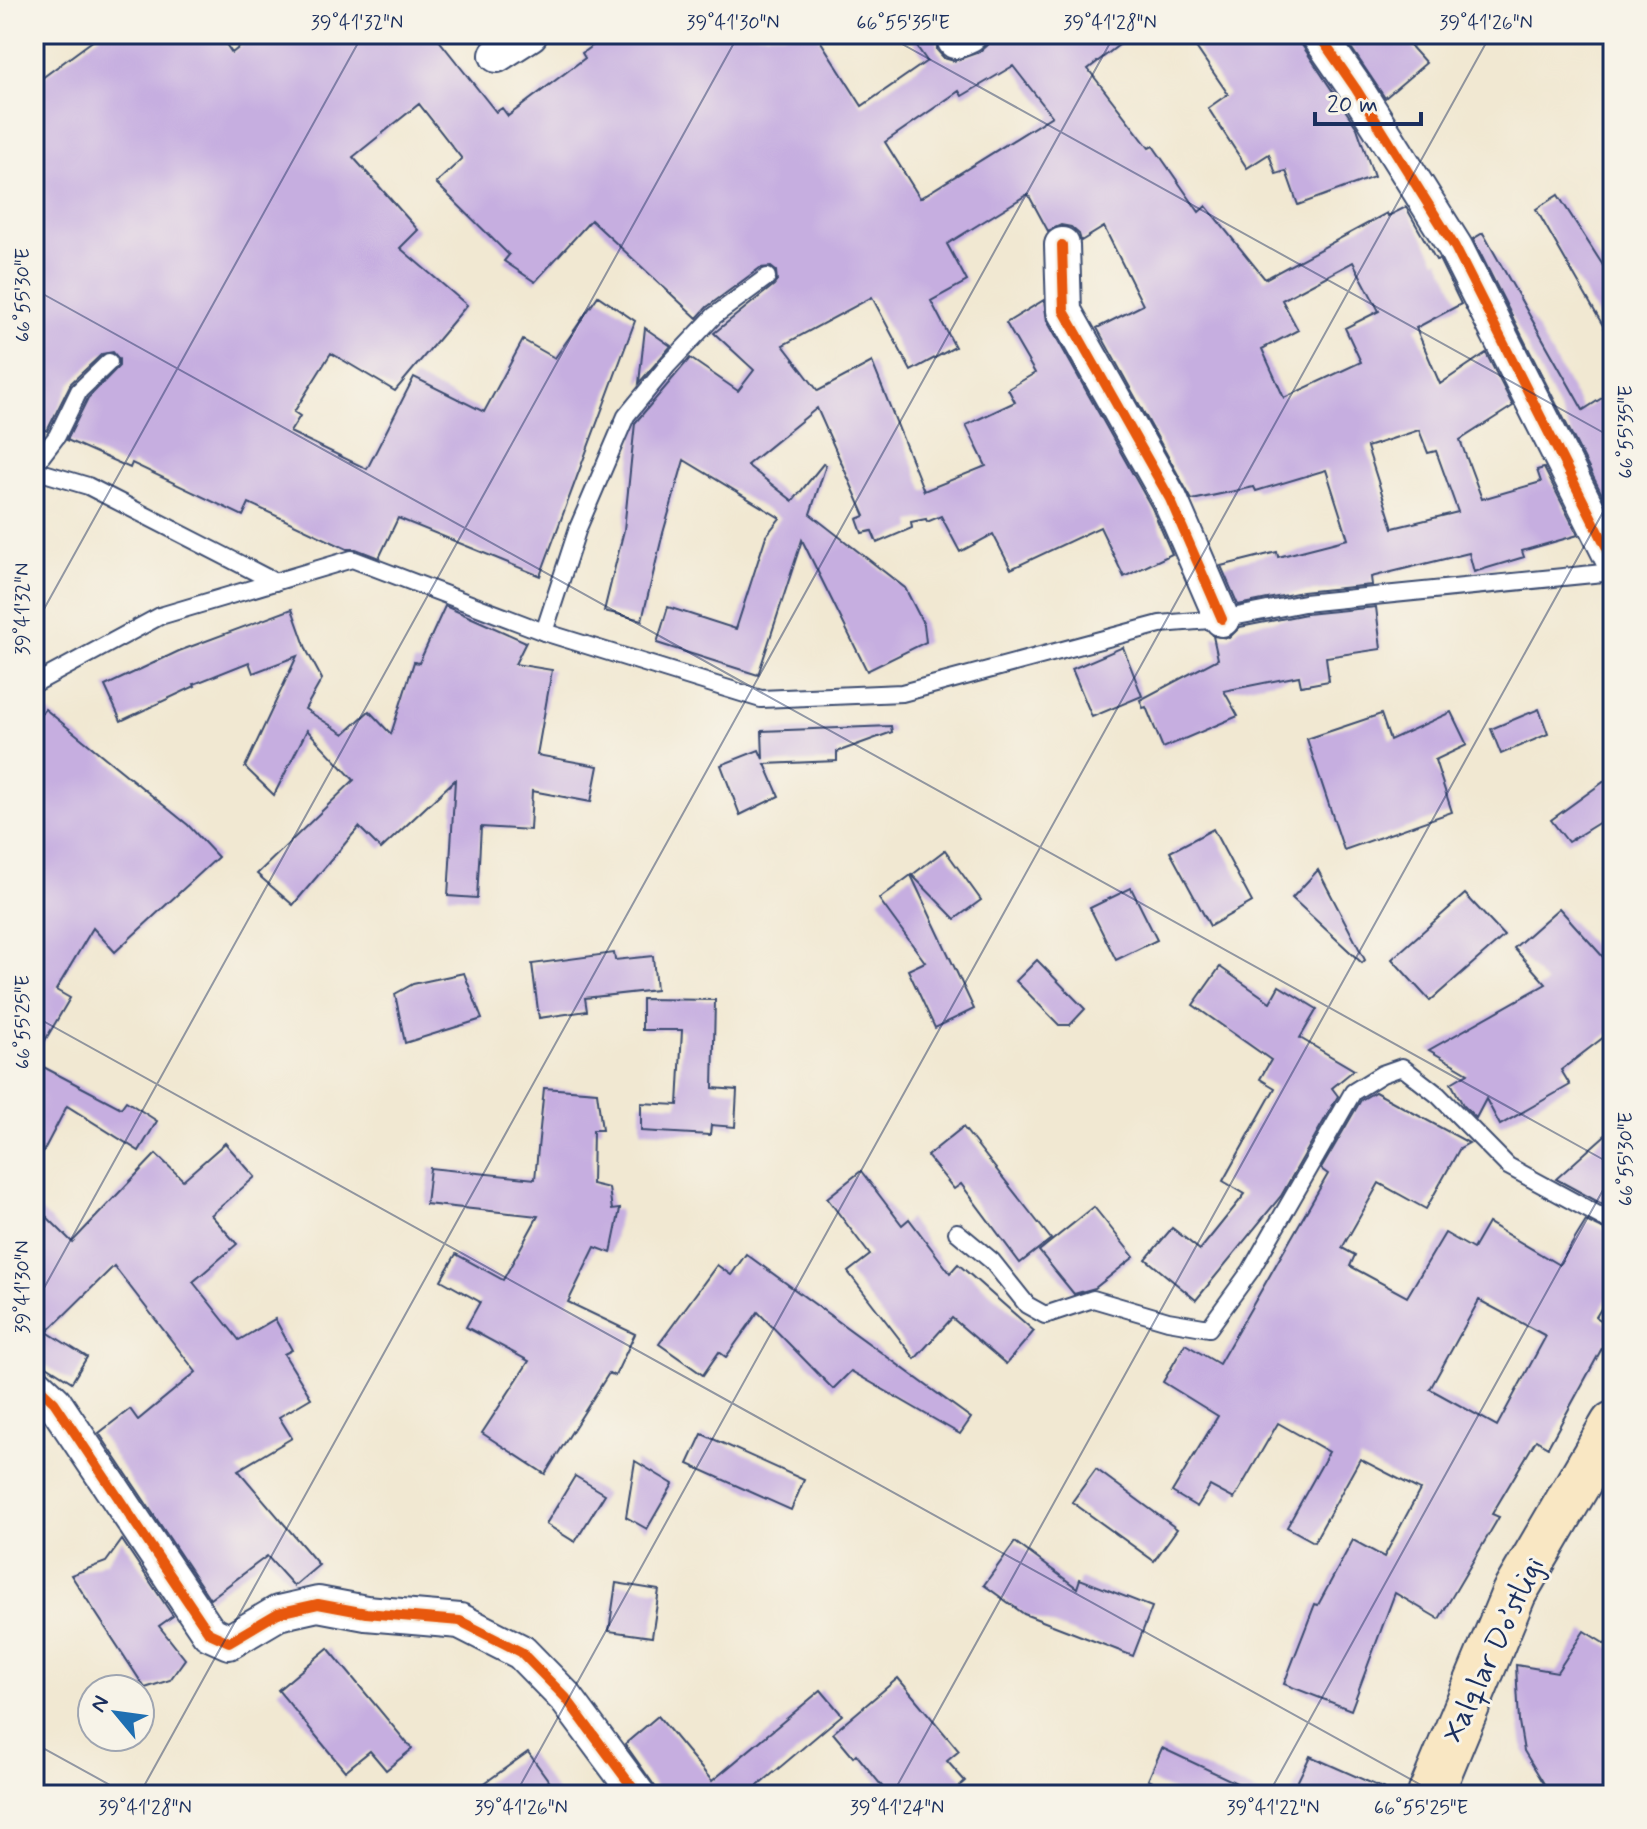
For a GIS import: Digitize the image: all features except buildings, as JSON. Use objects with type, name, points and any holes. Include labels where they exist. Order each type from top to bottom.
[{"type":"main road","name":"Xalqlar Do’stligi","points":[[1430,1795],[1514,1593],[1613,1424]]},
{"type":"street","points":[[497,55],[530,34]]},
{"type":"street","points":[[1318,34],[1455,247],[1613,560]]},
{"type":"street","points":[[1062,245],[1064,311],[1170,499],[1222,619]]},
{"type":"street","points":[[34,1383],[54,1402],[209,1633],[229,1642],[278,1613],[318,1604],[366,1613],[460,1621],[521,1652],[566,1698],[638,1795]]},
{"type":"lane","points":[[544,632],[578,528],[626,416],[714,316],[767,277]]},
{"type":"lane","points":[[109,362],[79,391],[57,436],[34,468],[88,486],[275,582]]},
{"type":"lane","points":[[34,684],[160,616],[352,559],[544,632],[761,699],[902,693],[1160,624],[1222,619],[1304,603],[1613,572]]},
{"type":"lane","points":[[957,1232],[992,1261],[1027,1305],[1045,1315],[1093,1299],[1168,1321],[1209,1328],[1251,1270],[1353,1092],[1382,1074],[1402,1067],[1438,1095],[1508,1166],[1613,1223]]},
{"type":"cycle path","points":[[1318,34],[1455,247],[1613,560]]},
{"type":"cycle path","points":[[1062,245],[1064,311],[1170,499],[1222,619]]},
{"type":"cycle path","points":[[34,1383],[54,1402],[209,1633],[229,1642],[278,1613],[318,1604],[366,1613],[460,1621],[521,1652],[566,1698],[638,1795]]}]
